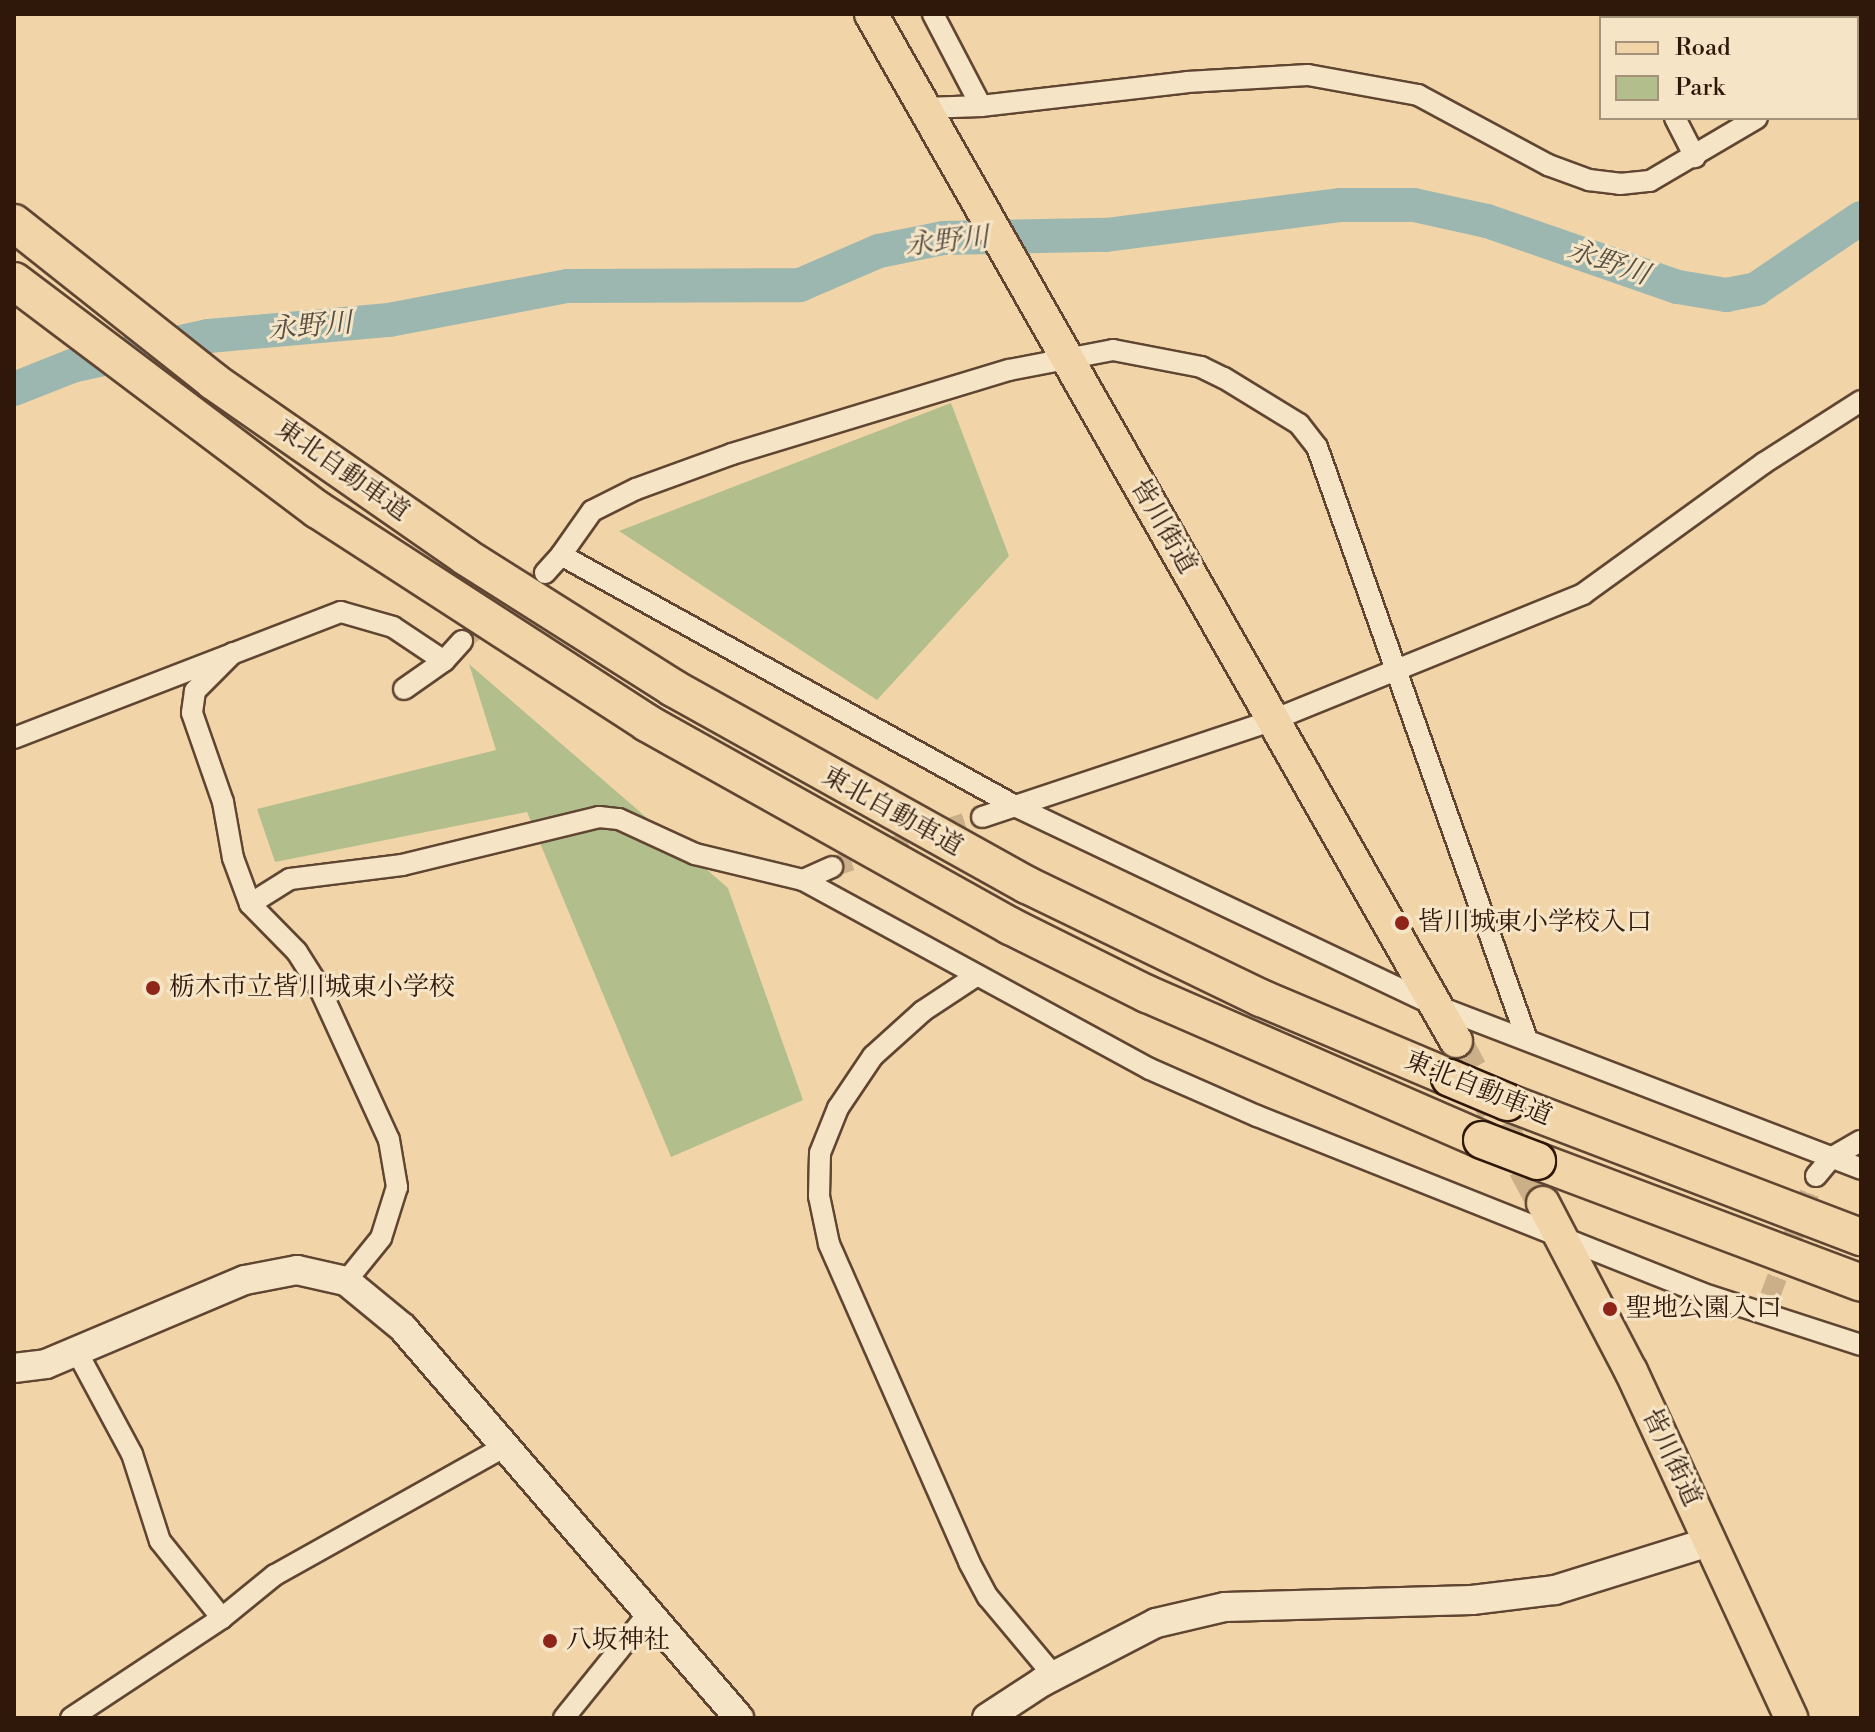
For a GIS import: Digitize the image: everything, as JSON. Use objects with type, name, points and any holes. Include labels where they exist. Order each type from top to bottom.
[{"type":"highway","name":"東北自動車道","points":[[14,223],[213,381],[466,557],[673,688],[1013,878],[1261,998],[1507,1102],[1861,1237]]},
{"type":"highway","name":"東北自動車道","points":[[14,281],[229,446],[417,576],[660,731],[1010,926],[1147,994],[1482,1140],[1861,1283]]},
{"type":"main road","name":"皆川街道","points":[[871,14],[1456,1041]]},
{"type":"main road","name":"皆川街道","points":[[1543,1203],[1631,1371],[1791,1718]]},
{"type":"street","points":[[933,14],[981,106]]},
{"type":"street","points":[[929,116],[981,106],[1187,82],[1308,75],[1418,95],[1548,165],[1589,180],[1650,181],[1754,120]]},
{"type":"street","points":[[1676,120],[1695,157]]},
{"type":"street","points":[[545,573],[592,511],[636,489],[732,454],[1064,354],[1113,350],[1201,367],[1299,424],[1317,447],[1526,1037]]},
{"type":"street","points":[[982,817],[1273,720],[1583,594],[1764,463],[1861,401]]},
{"type":"street","points":[[561,555],[1017,807],[1437,1006],[1526,1037],[1861,1169]]},
{"type":"street","points":[[14,738],[341,612],[393,627],[444,661]]},
{"type":"street","points":[[404,689],[444,661],[462,641]]},
{"type":"street","points":[[233,653],[195,691],[192,713],[250,904],[297,952],[319,987],[389,1140],[397,1187],[390,1217],[366,1262],[346,1281]]},
{"type":"street","points":[[250,904],[290,879],[402,865],[599,817],[639,825],[695,854],[803,880],[1150,1069],[1560,1235],[1766,1304],[1861,1345]]},
{"type":"street","points":[[803,880],[832,867]]},
{"type":"street","points":[[976,976],[923,1011],[873,1056],[838,1108],[820,1153],[819,1196],[829,1244],[969,1562],[988,1597],[1054,1676]]},
{"type":"street","points":[[1816,1176],[1831,1158],[1861,1141]]},
{"type":"street","points":[[14,1368],[46,1364],[245,1280],[297,1270],[346,1281],[403,1328],[647,1615],[739,1718]]},
{"type":"street","points":[[76,1350],[132,1454],[160,1541],[222,1618]]},
{"type":"street","points":[[71,1718],[222,1618],[275,1575],[506,1446]]},
{"type":"street","points":[[987,1718],[1054,1676],[1156,1623],[1225,1607],[1472,1600],[1555,1590],[1709,1542]]},
{"type":"street","points":[[564,1718],[647,1615]]},
{"type":"green space","points":[[951,403],[1009,556],[877,700],[619,531]]},
{"type":"green space","points":[[469,664],[728,888],[803,1100],[671,1157],[527,812],[275,862],[257,809],[496,750]]},
{"type":"waterway","name":"永野川","points":[[14,389],[72,366],[209,336],[389,320],[568,286],[800,285],[879,251],[943,238],[1106,235],[1341,205],[1414,205],[1487,221],[1678,287],[1726,295],[1756,289],[1861,218]]},
{"type":"tunnel","points":[[462,641],[545,573]]},
{"type":"tunnel","points":[[832,867],[982,817]]},
{"type":"tunnel","points":[[1456,1041],[1543,1203]]},
{"type":"tunnel","points":[[1770,1296],[1816,1176]]},
{"type":"place","name":"皆川城東小学校入口","points":[[1402,923]]},
{"type":"place","name":"栃木市立皆川城東小学校","points":[[153,988]]},
{"type":"place","name":"聖地公園入口","points":[[1610,1309]]},
{"type":"place","name":"八坂神社","points":[[550,1641]]}]
